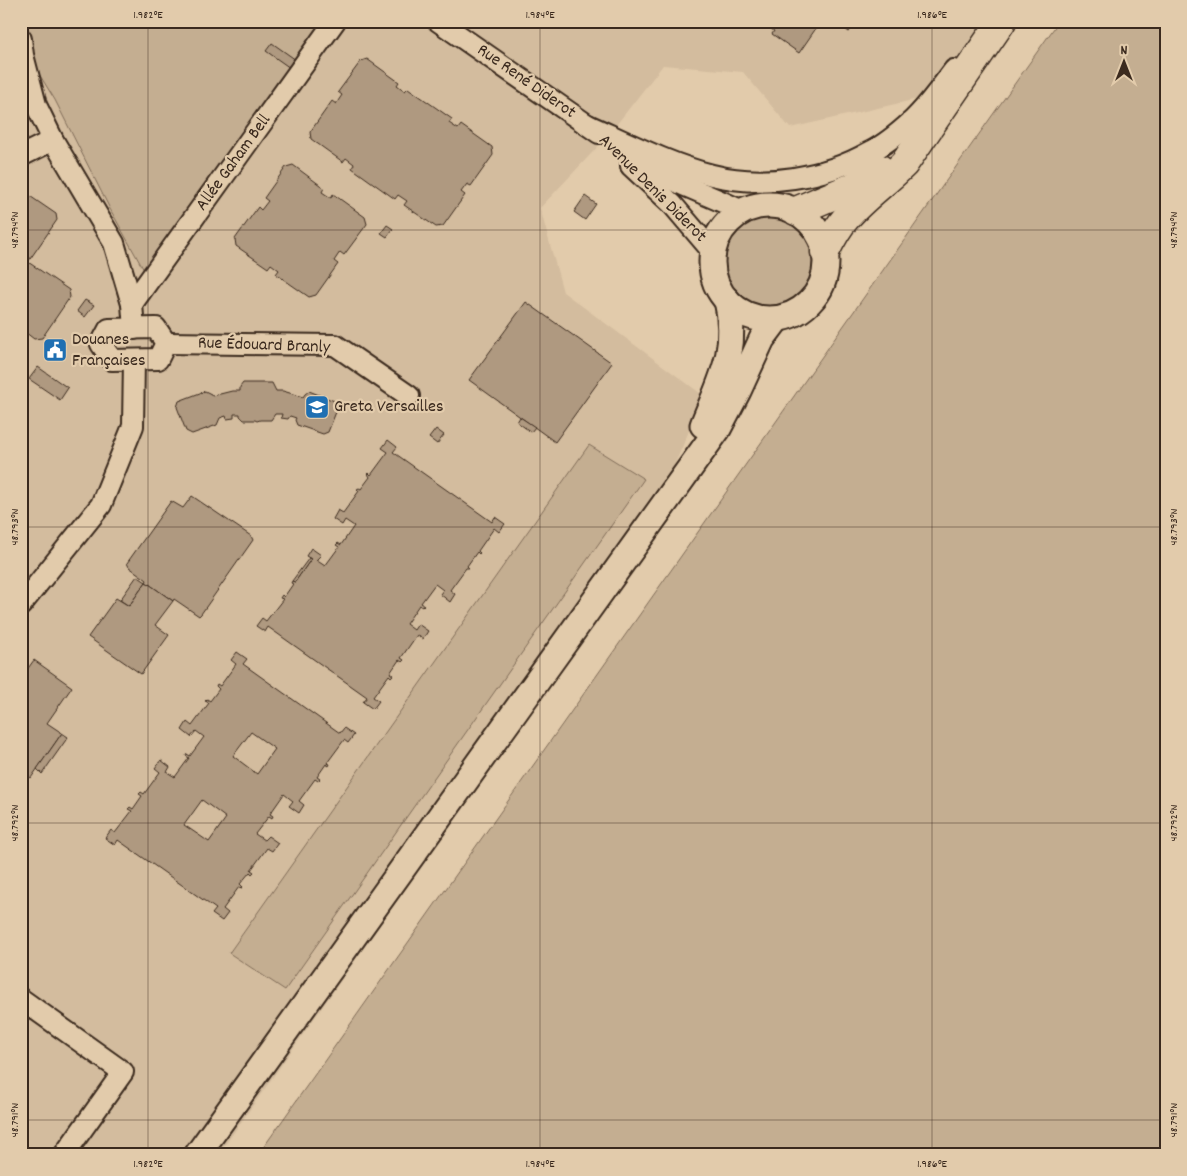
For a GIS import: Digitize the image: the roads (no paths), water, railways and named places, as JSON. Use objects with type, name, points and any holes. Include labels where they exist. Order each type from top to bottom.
[{"type":"highway","points":[[825,252],[846,217],[904,164],[1002,21]]},
{"type":"highway","points":[[796,212],[838,194],[866,179],[926,132]]},
{"type":"main road","points":[[760,205],[779,205],[796,212],[810,222],[820,236],[825,252],[826,267],[822,282],[815,295],[805,306],[792,314],[777,318],[761,319],[745,314],[731,306],[718,290],[712,271],[712,251],[718,234],[728,221],[742,211],[760,205]]},
{"type":"main road","points":[[691,465],[728,361],[732,320],[727,300]]},
{"type":"main road","points":[[197,1155],[718,428],[738,392],[762,339],[777,318]]},
{"type":"street","name":"Allée Gaham Bell","points":[[132,304],[335,21]]},
{"type":"street","name":"Rue René Diderot","points":[[438,21],[588,125]]},
{"type":"street","name":"Avenue Denis Diderot","points":[[588,125],[661,158],[714,176],[765,180],[785,179],[822,172],[871,152],[909,124],[926,106],[991,21]]},
{"type":"street","points":[[21,39],[23,55],[36,105],[53,140],[114,243],[132,304],[134,329]]},
{"type":"street","points":[[588,125],[660,173],[742,211]]},
{"type":"street","name":"Avenue Denis Diderot","points":[[588,125],[672,204],[712,251]]},
{"type":"street","points":[[21,156],[53,140]]},
{"type":"street","points":[[156,328],[166,343],[158,359],[134,360],[112,360],[101,344],[109,329],[156,328]]},
{"type":"street","name":"Rue Édouard Branly","points":[[166,343],[335,346],[408,396]]},
{"type":"street","points":[[21,605],[101,505],[133,426],[134,360]]},
{"type":"street","points":[[21,999],[122,1072],[64,1155]]},
{"type":"place","name":"Douanes Françaises","points":[[55,350]]},
{"type":"place","name":"Greta Versailles","points":[[317,407]]}]
